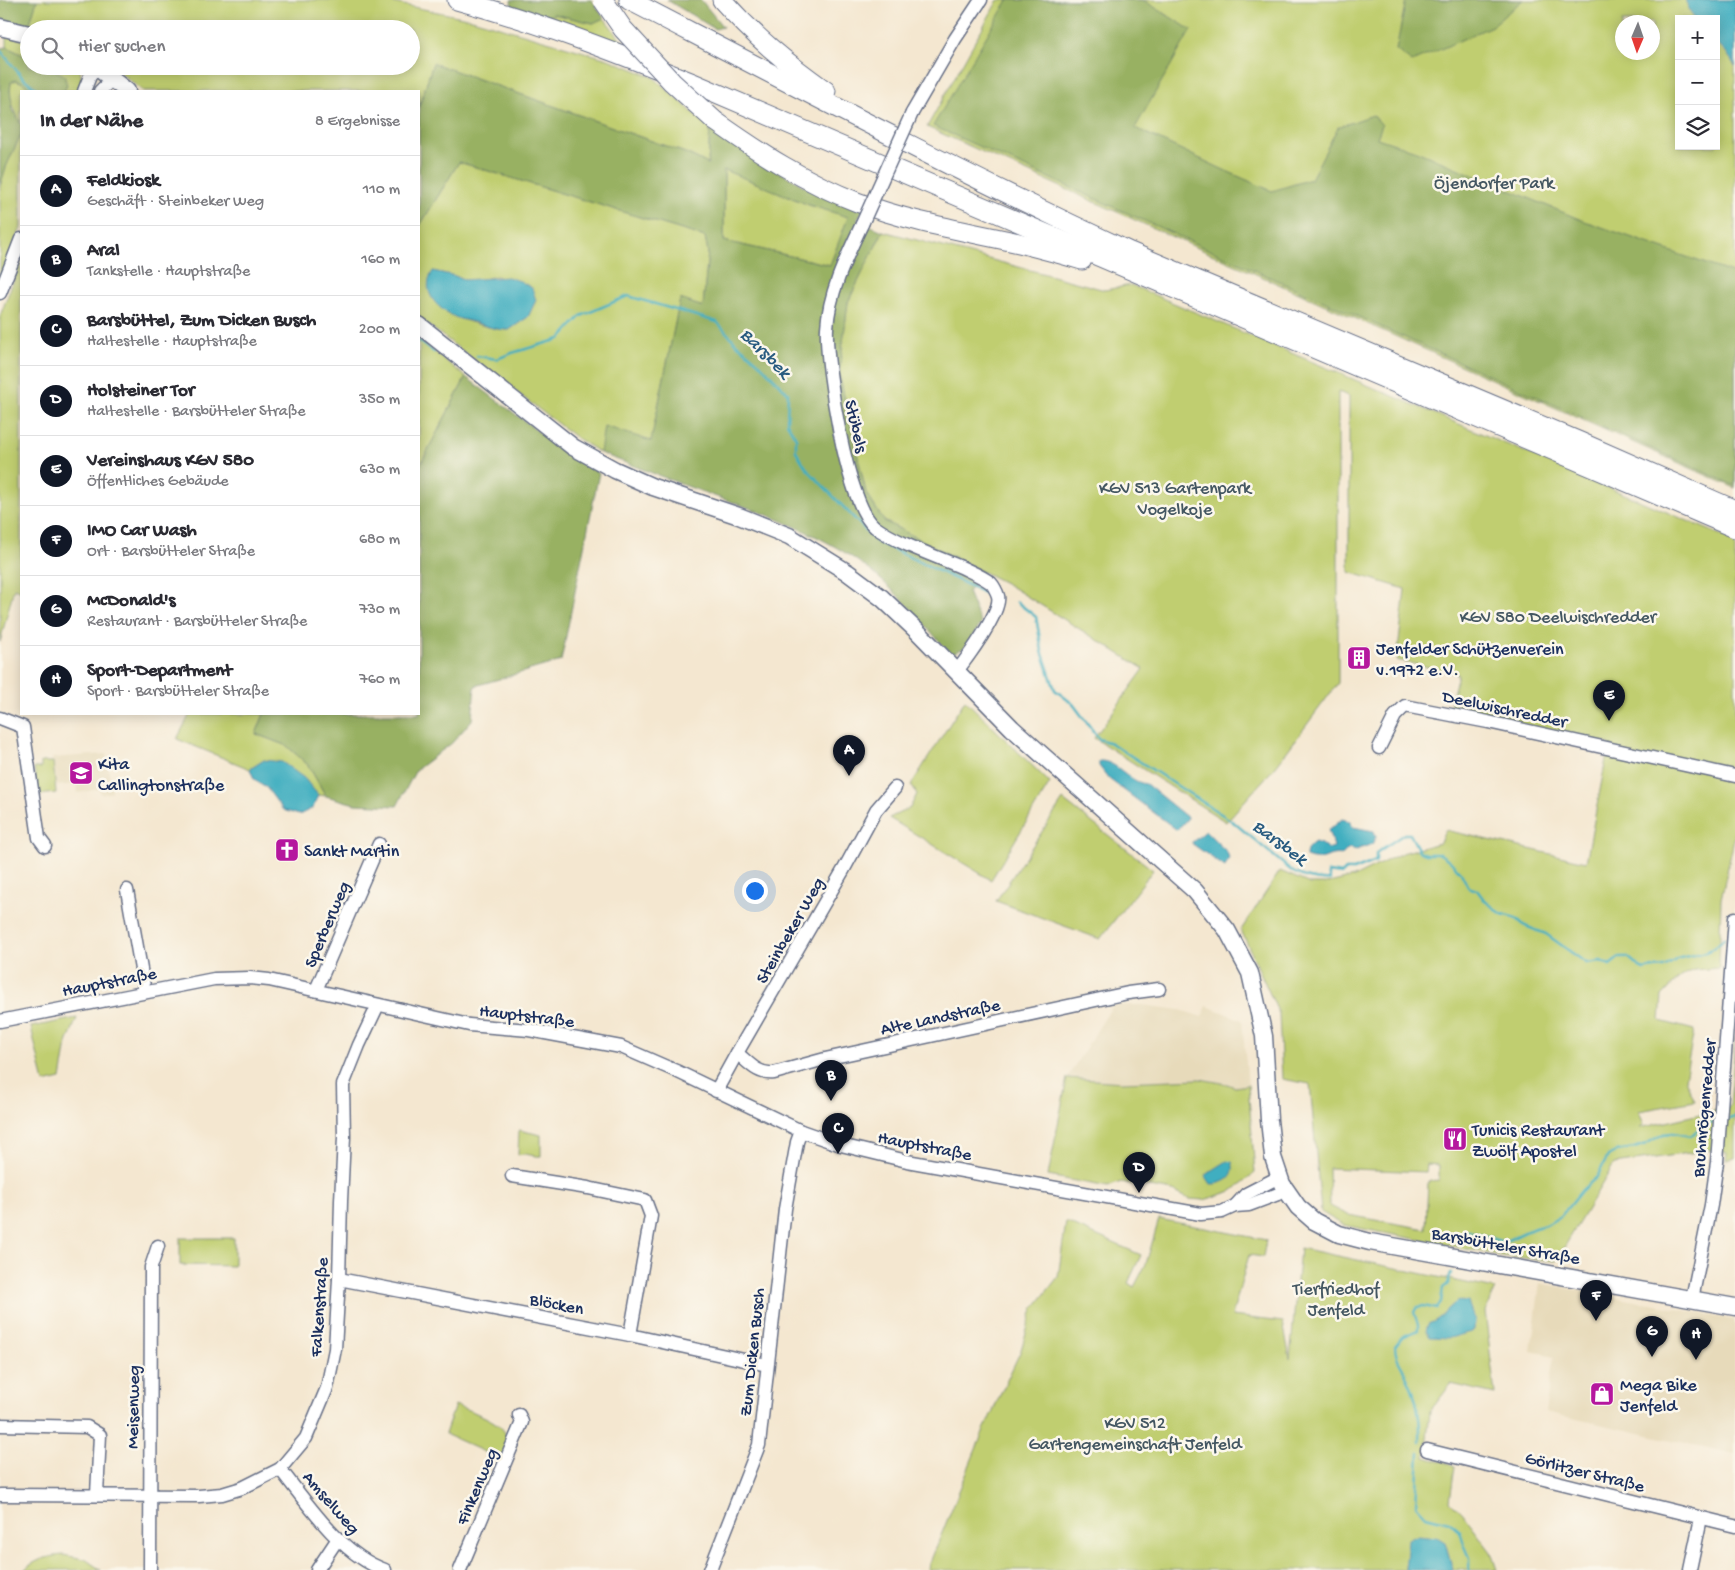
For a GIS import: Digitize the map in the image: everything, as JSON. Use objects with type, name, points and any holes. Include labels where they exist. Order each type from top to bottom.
[{"type":"highway","points":[[457,0],[502,12],[602,46],[693,83],[1735,528]]},
{"type":"highway","points":[[603,0],[623,29],[660,69],[715,121],[750,146],[809,181],[858,202],[936,225],[1054,252],[1178,290]]},
{"type":"highway","points":[[628,0],[878,128],[1130,252],[1589,446],[1735,510]]},
{"type":"highway","points":[[722,0],[750,31],[779,57],[878,128]]},
{"type":"main road","points":[[0,27],[20,32]]},
{"type":"main road","points":[[106,75],[126,90]]},
{"type":"main road","points":[[420,326],[579,451],[653,487],[739,516],[789,536],[839,566],[888,604],[1012,728],[1196,891],[1227,930],[1250,973],[1264,1036],[1270,1137],[1273,1157],[1282,1184]]},
{"type":"main road","name":"Barsbütteler Straße","points":[[1282,1184],[1298,1207],[1314,1221],[1325,1228],[1353,1238],[1735,1307]]},
{"type":"street","name":"Stübels","points":[[957,671],[974,648],[996,609],[998,596],[992,584],[978,575],[891,536],[874,526],[867,517],[860,504],[849,468],[833,399],[829,374],[827,327],[832,298],[850,249],[912,113],[955,39],[981,0]]},
{"type":"street","points":[[84,90],[90,75]]},
{"type":"street","points":[[101,90],[112,79]]},
{"type":"street","points":[[0,293],[20,243]]},
{"type":"street","name":"Deelwischredder","points":[[1379,748],[1395,716],[1405,706],[1488,722],[1735,776]]},
{"type":"street","points":[[0,718],[23,727],[39,838],[45,846]]},
{"type":"street","name":"Steinbeker Weg","points":[[716,1091],[876,810],[895,788]]},
{"type":"street","name":"Sperberweg","points":[[316,990],[379,844]]},
{"type":"street","points":[[127,890],[145,992]]},
{"type":"street","name":"Bruhnrögenredder","points":[[1692,1299],[1711,1205],[1717,1162],[1735,918]]},
{"type":"street","name":"Hauptstraße","points":[[0,1021],[214,979],[270,980],[468,1025],[529,1030],[620,1048],[676,1071],[801,1131],[841,1145],[908,1161],[1201,1214],[1222,1212],[1235,1206],[1250,1205],[1282,1184]]},
{"type":"street","name":"Alte Landstraße","points":[[737,1053],[759,1071],[766,1074],[774,1073],[868,1049],[1128,993],[1159,989]]},
{"type":"street","name":"Falkenstraße","points":[[0,1495],[222,1494],[242,1488],[280,1469],[306,1438],[328,1388],[335,1349],[344,1137],[343,1085],[378,1005]]},
{"type":"street","name":"Zum Dicken Busch","points":[[710,1570],[759,1445],[784,1209],[797,1142],[801,1131]]},
{"type":"street","points":[[512,1176],[588,1188],[645,1200],[651,1216],[630,1335]]},
{"type":"street","name":"Meisenweg","points":[[150,1570],[151,1267],[158,1246]]},
{"type":"street","name":"Blöcken","points":[[339,1279],[630,1335],[767,1365]]},
{"type":"street","name":"Finkenweg","points":[[460,1570],[522,1422],[519,1415]]},
{"type":"street","points":[[0,1425],[87,1427],[100,1435],[97,1494]]},
{"type":"street","name":"Görlitzer Straße","points":[[1427,1450],[1735,1526]]},
{"type":"street","name":"Amselweg","points":[[280,1469],[337,1540],[377,1567],[385,1570]]},
{"type":"street","points":[[1690,1570],[1701,1518]]},
{"type":"street","points":[[317,1570],[337,1540]]},
{"type":"shaded area","name":"Kita Callingtonstraße","points":[[106,754],[112,792],[101,794],[99,789],[78,793],[77,784],[55,786],[52,758]]},
{"type":"shaded area","points":[[1113,1005],[1142,1005],[1180,1010],[1202,1017],[1207,1006],[1242,1020],[1248,1085],[1235,1087],[1200,1079],[1122,1082],[1067,1078]]},
{"type":"shaded area","points":[[1540,1283],[1735,1320],[1735,1454],[1545,1412],[1554,1356],[1531,1351]]},
{"type":"green space","points":[[0,0],[37,0],[31,20],[20,20],[20,24],[0,19]]},
{"type":"green space","points":[[37,0],[379,0],[472,19],[608,59],[653,77],[710,128],[708,164],[688,154],[433,63],[420,104],[420,90],[142,90],[123,75],[420,75],[420,20],[31,20]]},
{"type":"green space","points":[[511,0],[592,0],[604,18],[593,23],[554,14],[542,19],[512,8]]},
{"type":"green space","points":[[667,0],[701,0],[723,27],[715,29]]},
{"type":"green space","name":"Öjendorfer Park","points":[[998,0],[1735,0],[1735,488],[927,127]]},
{"type":"green space","points":[[1008,0],[1143,0],[1191,30],[1135,128],[1272,191],[1311,179],[1338,127],[1373,115],[1382,125],[1377,138],[1416,151],[1579,219],[1735,274],[1735,486],[933,126]]},
{"type":"green space","points":[[1406,0],[1523,0],[1492,26],[1412,62],[1396,50]]},
{"type":"green space","points":[[554,14],[593,23],[604,18],[629,50],[542,19]]},
{"type":"green space","points":[[7,35],[20,39],[20,54],[7,47]]},
{"type":"green space","points":[[7,47],[20,54],[20,75],[64,75],[67,85],[64,90],[30,90],[23,83],[16,80],[11,82],[10,91],[13,110],[20,122],[20,136],[6,167],[0,186],[0,48]]},
{"type":"green space","points":[[433,63],[688,154],[708,164],[710,128],[730,143],[804,186],[863,210],[857,220],[883,231],[848,302],[839,374],[866,493],[884,521],[983,572],[968,592],[981,624],[964,648],[953,653],[948,651],[906,604],[871,571],[827,542],[772,517],[600,453],[604,426],[651,441],[680,299],[703,307],[708,252],[705,237],[459,162],[420,225],[420,104]],"holes":[[[724,170],[809,205],[848,217],[830,265],[724,241]]]},
{"type":"green space","points":[[56,75],[81,75],[82,81],[78,90],[64,90],[67,85]]},
{"type":"green space","points":[[16,80],[23,83],[30,90],[20,90],[20,125],[13,106],[10,89],[11,82]]},
{"type":"green space","points":[[20,136],[20,230],[0,279],[0,186],[6,167]]},
{"type":"green space","points":[[459,162],[705,237],[708,252],[703,307],[680,300],[651,441],[600,453],[578,439],[420,319],[420,225]],"holes":[[[433,271],[474,281],[497,276],[536,300],[528,317],[509,330],[477,324],[447,313]]]},
{"type":"green space","points":[[724,169],[809,205],[849,217],[830,265],[724,241]]},
{"type":"green space","points":[[883,231],[1105,290],[1131,285],[1735,541],[1735,835],[1721,899],[1719,968],[1694,970],[1680,977],[1662,996],[1660,1021],[1694,1030],[1685,1079],[1695,1101],[1639,1111],[1644,1125],[1640,1128],[1730,1107],[1735,1038],[1735,1158],[1726,1160],[1727,1152],[1710,1150],[1614,1164],[1556,1261],[1503,1256],[1343,1225],[1321,1212],[1310,1084],[1282,1079],[1279,1014],[1241,930],[1280,871],[1310,884],[1325,884],[1354,877],[1402,853],[1440,843],[1445,830],[1586,862],[1609,744],[1449,710],[1458,674],[1397,660],[1405,589],[1349,572],[1349,396],[1338,392],[1338,683],[1276,766],[1226,822],[1094,738],[1144,669],[1007,584],[884,521],[866,493],[839,374],[848,302]],"holes":[[[1427,1164],[1439,1165],[1439,1180],[1428,1181],[1426,1229],[1348,1215],[1330,1206],[1329,1168],[1426,1172]]]},
{"type":"green space","points":[[20,264],[20,591],[14,588],[0,642],[0,316]]},
{"type":"green space","points":[[420,340],[466,377],[420,465]]},
{"type":"green space","points":[[466,377],[571,456],[599,473],[561,661],[475,686],[472,720],[452,743],[416,770],[397,806],[355,804],[326,796],[308,765],[287,746],[256,734],[264,715],[420,715],[420,465]]},
{"type":"green space","points":[[965,700],[1050,783],[991,880],[889,818],[910,808],[917,794],[911,785]]},
{"type":"green space","points":[[189,715],[264,715],[256,734],[287,746],[308,765],[326,796],[318,795],[304,778],[264,760],[250,769],[177,739]]},
{"type":"green space","points":[[41,762],[53,762],[56,793],[38,795],[34,768],[41,768]]},
{"type":"green space","points":[[1063,800],[1153,870],[1100,939],[996,901]]},
{"type":"green space","points":[[77,1018],[67,1043],[61,1079],[44,1083],[31,1027]]},
{"type":"green space","points":[[1067,1078],[1122,1082],[1200,1079],[1235,1087],[1248,1085],[1255,1173],[1232,1191],[1204,1200],[1189,1199],[1173,1191],[1121,1182],[1108,1187],[1048,1176]],"holes":[[[1222,1166],[1228,1179],[1215,1184],[1209,1172]]]},
{"type":"green space","points":[[519,1130],[541,1135],[541,1156],[518,1155]]},
{"type":"green space","name":"KGV 512 Gartengemeinschaft Jenfeld","points":[[1159,1219],[1266,1240],[1263,1257],[1249,1255],[1232,1316],[1283,1322],[1290,1359],[1300,1248],[1495,1289],[1485,1311],[1495,1394],[1451,1384],[1430,1411],[1425,1457],[1455,1466],[1450,1501],[1461,1512],[1491,1552],[1497,1570],[1453,1570],[1445,1542],[1405,1565],[1405,1570],[927,1570],[983,1432],[1021,1350],[1033,1309],[1058,1277],[1066,1222],[1141,1255],[1128,1283],[1134,1287],[1146,1264]]},
{"type":"green space","points":[[180,1238],[234,1238],[234,1266],[180,1265]]},
{"type":"green space","points":[[455,1405],[478,1414],[501,1427],[507,1440],[500,1459],[445,1434]]},
{"type":"green space","points":[[63,1555],[85,1559],[101,1570],[24,1570],[42,1559]]},
{"type":"water","points":[[1685,0],[1735,0],[1735,66],[1720,46],[1720,15],[1692,15]]},
{"type":"water","points":[[433,271],[464,280],[508,277],[532,288],[536,300],[528,317],[509,330],[495,329],[455,317],[436,304],[429,292],[428,285]]},
{"type":"water","points":[[264,760],[282,762],[304,778],[318,795],[313,808],[299,815],[283,810],[266,787],[254,779],[250,769]]},
{"type":"water","points":[[1099,761],[1111,764],[1134,779],[1146,784],[1188,818],[1177,830],[1109,779],[1099,766]]},
{"type":"water","points":[[1342,819],[1349,821],[1353,827],[1374,831],[1376,837],[1372,844],[1356,850],[1349,848],[1342,855],[1333,855],[1321,859],[1306,857],[1308,848],[1315,842],[1327,849],[1334,847],[1328,829]]},
{"type":"water","points":[[1206,831],[1227,852],[1229,858],[1225,867],[1191,843]]},
{"type":"water","points":[[1227,1161],[1232,1162],[1233,1171],[1231,1175],[1225,1181],[1211,1184],[1205,1175]]},
{"type":"water","points":[[1458,1301],[1468,1302],[1475,1321],[1474,1331],[1450,1338],[1430,1337],[1426,1331],[1428,1324],[1441,1317]]},
{"type":"water","points":[[1418,1535],[1437,1537],[1445,1542],[1453,1570],[1405,1570],[1408,1540]]},
{"type":"waterway","name":"Barsbek","points":[[0,50],[20,75]]},
{"type":"waterway","name":"Barsbek","points":[[20,75],[38,90]]},
{"type":"waterway","name":"Barsbek","points":[[477,356],[497,359],[560,339],[581,316],[628,296],[717,322],[788,393],[787,423],[796,438],[796,451],[807,469],[876,541],[987,594]]},
{"type":"waterway","name":"Barsbek","points":[[420,342],[434,352]]},
{"type":"waterway","name":"Barsbek","points":[[1017,602],[1036,617],[1042,651],[1055,690],[1073,704],[1099,739],[1111,743],[1232,821],[1293,872],[1311,879],[1330,880],[1328,872],[1342,874],[1346,870],[1354,870],[1376,861],[1376,853],[1404,834],[1410,834],[1419,851],[1426,854],[1440,854],[1449,860],[1461,873],[1468,887],[1477,890],[1485,901],[1502,914],[1516,918],[1525,926],[1546,934],[1586,963],[1601,961],[1610,965],[1620,957],[1628,957],[1643,970],[1663,967],[1677,959],[1708,951],[1724,938]]},
{"type":"waterway","points":[[1729,1119],[1735,1117]]},
{"type":"waterway","points":[[1457,1242],[1460,1234],[1468,1231],[1504,1242],[1548,1224],[1561,1216],[1582,1190],[1597,1177],[1608,1156],[1617,1151],[1646,1144],[1663,1134],[1673,1133],[1691,1136],[1704,1124],[1713,1123]]},
{"type":"waterway","points":[[1420,1442],[1420,1424],[1416,1399],[1397,1358],[1395,1346],[1402,1337],[1418,1330],[1414,1312],[1417,1307],[1424,1306],[1437,1309],[1441,1302],[1443,1288],[1448,1284],[1451,1273]]},
{"type":"waterway","points":[[1419,1453],[1416,1505],[1426,1516],[1449,1522],[1460,1531],[1470,1558],[1470,1570]]},
{"type":"place","name":"Jenfelder Schützenverein v.1972 e.V.","points":[[1359,658]]},
{"type":"place","name":"Vereinshaus KGV 580","points":[[1609,721]]},
{"type":"place","name":"Kita Callingtonstraße","points":[[81,773]]},
{"type":"place","name":"Feldkiosk","points":[[849,776]]},
{"type":"place","name":"Sankt Martin","points":[[287,850]]},
{"type":"place","name":"Aral","points":[[831,1101]]},
{"type":"place","name":"Tunicis Restaurant Zwölf Apostel","points":[[1455,1139]]},
{"type":"place","name":"Barsbüttel, Zum Dicken Busch","points":[[838,1154]]},
{"type":"place","name":"Holsteiner Tor","points":[[1139,1193]]},
{"type":"place","name":"IMO Car Wash","points":[[1596,1321]]},
{"type":"place","name":"McDonald's","points":[[1652,1357]]},
{"type":"place","name":"Sport-Department","points":[[1696,1360]]},
{"type":"place","name":"Mega Bike Jenfeld","points":[[1602,1394]]},
{"type":"park label","name":"KGV 513 Gartenpark Vogelkoje","points":[[1175,497]]},
{"type":"park label","name":"KGV 580 Deelwischredder","points":[[1558,616]]},
{"type":"park label","name":"Tierfriedhof Jenfeld","points":[[1336,1298]]}]
